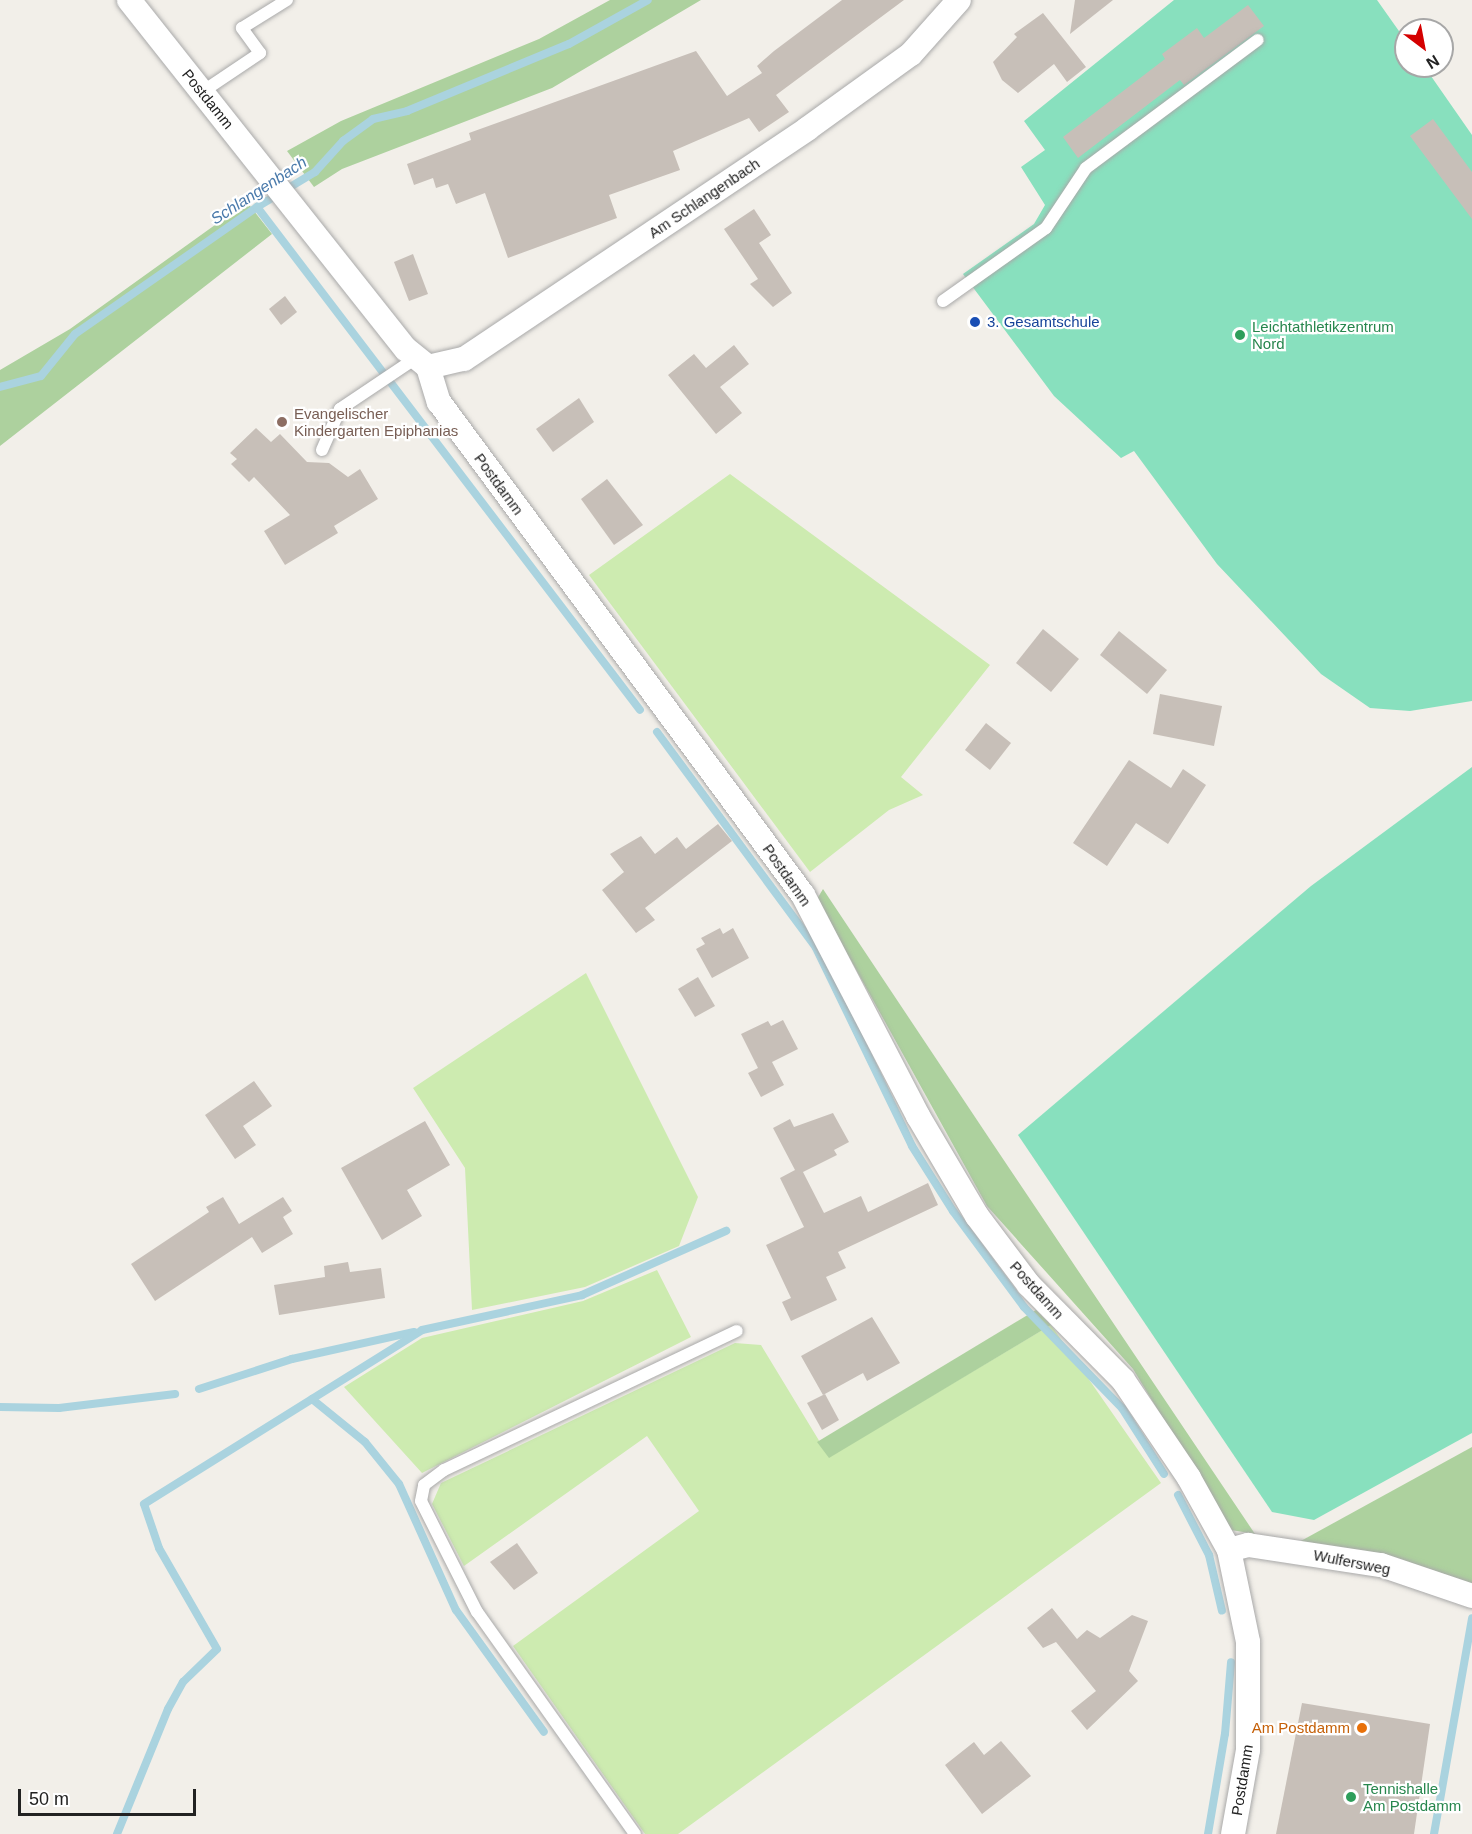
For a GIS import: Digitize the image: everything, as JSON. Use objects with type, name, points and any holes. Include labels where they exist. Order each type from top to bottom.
[{"type":"street","name":"Postdamm","points":[[129,0],[422,362],[439,402],[803,895],[918,1116],[977,1216],[1029,1285],[1123,1380],[1151,1416],[1229,1550],[1252,1682],[1248,1750],[1233,1834]]},
{"type":"street","name":"Am Schlangenbach","points":[[422,362],[464,359],[807,129],[911,54],[959,0]]},
{"type":"street","name":"Wulfersweg","points":[[1229,1550],[1248,1545],[1381,1565],[1472,1596]]},
{"type":"lane","points":[[202,92],[260,53],[242,28],[287,0]]},
{"type":"lane","points":[[943,301],[1046,228],[1086,168],[1258,40]]},
{"type":"lane","points":[[322,450],[340,409],[393,372],[422,362]]},
{"type":"lane","points":[[635,1834],[477,1612],[421,1500],[424,1485],[444,1470],[737,1331]]},
{"type":"green space","points":[[610,0],[701,0],[552,88],[342,169],[314,187],[287,151],[341,121],[539,39]]},
{"type":"green space","name":"Leichtathletikzentrum Nord","points":[[1174,0],[1377,0],[1394,24],[1394,78],[1432,78],[1472,135],[1472,701],[1410,711],[1370,708],[1321,674],[1217,564],[1134,451],[1121,458],[1054,396],[963,274],[1034,224],[1045,205],[1021,167],[1045,150],[1024,121]]},
{"type":"green space","points":[[247,202],[272,234],[0,446],[0,370],[70,329]]},
{"type":"green space","points":[[730,474],[990,665],[901,777],[923,795],[889,810],[810,872],[589,575]]},
{"type":"green space","points":[[1472,767],[1472,1433],[1314,1520],[1272,1512],[1018,1135],[1311,886]]},
{"type":"green space","points":[[823,889],[1255,1534],[1231,1530],[1133,1369],[987,1206],[817,899]]},
{"type":"green space","points":[[586,973],[698,1197],[679,1246],[585,1287],[472,1310],[465,1168],[413,1088]]},
{"type":"green space","points":[[657,1270],[691,1337],[422,1473],[344,1387],[422,1338],[583,1301]]},
{"type":"green space","points":[[1036,1310],[1051,1325],[829,1458],[817,1442]]},
{"type":"green space","points":[[1051,1325],[1161,1483],[678,1834],[645,1834],[513,1646],[699,1511],[647,1436],[464,1566],[432,1504],[441,1483],[735,1343],[761,1345],[829,1457]]},
{"type":"green space","points":[[1472,1447],[1472,1585],[1299,1542]]},
{"type":"building","points":[[842,0],[904,0],[776,95],[789,112],[759,132],[749,118],[673,151],[680,170],[609,195],[617,218],[508,258],[485,193],[456,204],[448,184],[436,188],[433,178],[414,185],[407,164],[471,140],[469,133],[696,51],[727,96],[762,73],[757,66]]},
{"type":"building","points":[[1075,0],[1113,0],[1070,34]]},
{"type":"building","points":[[1248,5],[1264,26],[1184,85],[1180,80],[1078,158],[1063,137],[1165,59],[1162,54],[1197,28],[1204,38]]},
{"type":"building","points":[[1043,13],[1086,67],[1067,82],[1054,64],[1018,93],[1002,80],[993,62],[1017,37],[1014,34]]},
{"type":"building","points":[[1433,119],[1472,172],[1472,219],[1410,136]]},
{"type":"building","points":[[754,209],[771,235],[759,243],[792,293],[773,307],[750,284],[758,279],[724,229]]},
{"type":"building","points":[[413,254],[428,294],[409,301],[394,262]]},
{"type":"building","points":[[285,296],[297,312],[281,325],[269,309]]},
{"type":"building","points":[[734,345],[749,364],[720,387],[742,413],[716,434],[668,375],[694,354],[706,368]]},
{"type":"building","points":[[579,398],[594,422],[553,452],[536,429]]},
{"type":"building","points":[[256,428],[271,442],[280,434],[307,462],[329,463],[348,477],[360,469],[378,499],[334,526],[338,533],[285,565],[264,531],[290,515],[254,477],[249,482],[231,464],[237,459],[230,453]]},
{"type":"building","points":[[607,479],[643,525],[614,545],[581,499]]},
{"type":"building","points":[[1043,629],[1079,659],[1051,692],[1016,663]]},
{"type":"building","points":[[1119,631],[1167,670],[1147,694],[1100,655]]},
{"type":"building","points":[[1160,694],[1222,706],[1214,746],[1153,734]]},
{"type":"building","points":[[986,723],[1011,743],[990,770],[965,750]]},
{"type":"building","points":[[1129,760],[1171,788],[1183,769],[1206,785],[1168,844],[1136,823],[1107,866],[1073,843]]},
{"type":"building","points":[[718,824],[732,841],[645,908],[655,920],[636,933],[602,890],[624,872],[610,854],[641,836],[655,854],[677,837],[686,849]]},
{"type":"building","points":[[720,928],[723,934],[733,928],[749,958],[712,978],[696,949],[705,944],[701,938]]},
{"type":"building","points":[[698,977],[715,1006],[695,1017],[678,989]]},
{"type":"building","points":[[783,1020],[798,1049],[772,1062],[784,1085],[761,1097],[748,1073],[758,1068],[741,1034],[768,1021],[771,1026]]},
{"type":"building","points":[[254,1081],[272,1106],[243,1126],[256,1145],[235,1159],[205,1115]]},
{"type":"building","points":[[833,1113],[849,1142],[834,1150],[837,1155],[803,1172],[824,1213],[861,1196],[868,1212],[928,1183],[938,1205],[838,1252],[846,1268],[826,1277],[837,1300],[791,1321],[782,1302],[791,1298],[766,1245],[804,1227],[780,1178],[795,1170],[773,1128],[790,1119],[794,1127]]},
{"type":"building","points":[[425,1121],[450,1165],[407,1190],[422,1216],[382,1240],[341,1168]]},
{"type":"building","points":[[223,1197],[239,1224],[283,1197],[292,1211],[283,1217],[293,1234],[262,1253],[252,1237],[155,1301],[131,1264],[209,1212],[206,1207]]},
{"type":"building","points":[[348,1262],[350,1272],[381,1268],[385,1298],[279,1315],[274,1285],[325,1277],[324,1266]]},
{"type":"building","points":[[872,1317],[900,1363],[867,1381],[863,1373],[823,1395],[801,1356]]},
{"type":"building","points":[[825,1394],[839,1420],[822,1430],[807,1403]]},
{"type":"building","points":[[517,1543],[538,1573],[514,1590],[490,1562]]},
{"type":"building","points":[[1052,1608],[1077,1639],[1087,1630],[1100,1638],[1132,1615],[1148,1621],[1129,1671],[1138,1681],[1087,1730],[1071,1711],[1096,1691],[1056,1642],[1043,1648],[1027,1628]]},
{"type":"building","name":"Tennishalle Am Postdamm","points":[[1302,1703],[1430,1724],[1414,1834],[1276,1834]]},
{"type":"building","points":[[1001,1741],[1031,1776],[982,1814],[945,1765],[974,1742],[984,1755]]},
{"type":"waterway","name":"Schlangenbach","points":[[0,387],[41,376],[75,334],[257,207],[315,172],[343,141],[373,119],[407,111],[569,44],[648,0]]},
{"type":"waterway","points":[[257,207],[640,710]]},
{"type":"waterway","points":[[657,732],[816,948],[912,1146],[953,1211],[1024,1307],[1122,1408],[1164,1474]]},
{"type":"waterway","points":[[117,1834],[168,1709],[183,1682],[217,1649],[159,1548],[144,1504],[422,1330],[582,1295],[726,1231]]},
{"type":"waterway","points":[[199,1389],[292,1359],[414,1332]]},
{"type":"waterway","points":[[0,1407],[59,1408],[175,1394]]},
{"type":"waterway","points":[[312,1399],[365,1442],[399,1484],[456,1610],[544,1732]]},
{"type":"waterway","points":[[1178,1495],[1209,1555],[1222,1611]]},
{"type":"waterway","points":[[1434,1834],[1472,1618]]},
{"type":"waterway","points":[[1208,1834],[1225,1734],[1231,1662]]},
{"type":"place","name":"3. Gesamtschule","points":[[975,322]]},
{"type":"place","name":"Leichtathletikzentrum Nord","points":[[1240,335]]},
{"type":"place","name":"Evangelischer Kindergarten Epiphanias","points":[[282,422]]},
{"type":"place","name":"Am Postdamm","points":[[1362,1728]]},
{"type":"place","name":"Tennishalle Am Postdamm","points":[[1351,1797]]}]
